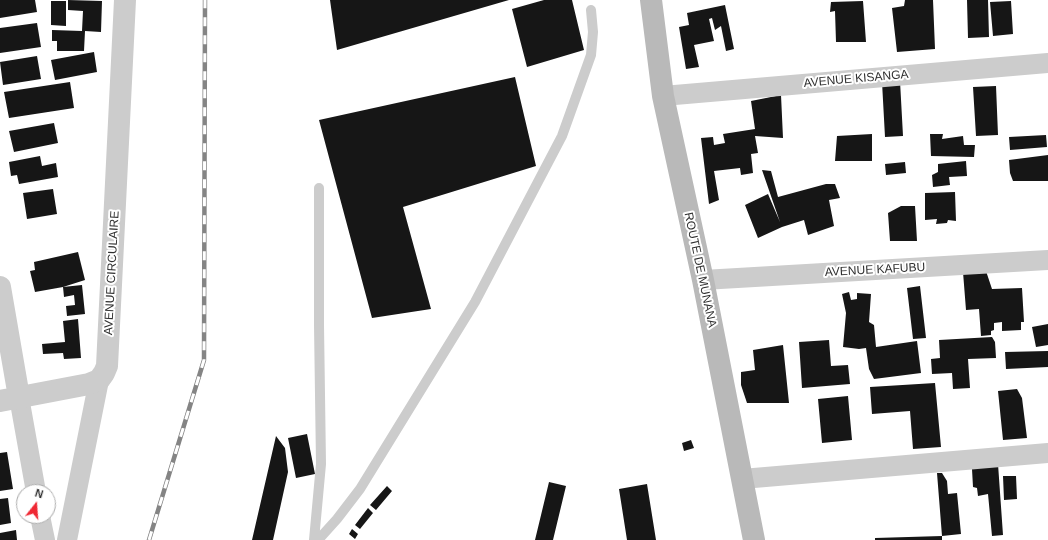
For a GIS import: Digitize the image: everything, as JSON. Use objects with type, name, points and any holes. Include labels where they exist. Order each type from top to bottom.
[{"type":"main road","name":"ROUTE DE MUNANA","points":[[651,0],[663,96],[703,280],[754,540]]},
{"type":"street","name":"AVENUE CIRCULAIRE","points":[[67,540],[99,380],[104,374],[107,366],[125,0]]},
{"type":"street","name":"AVENUE KISANGA","points":[[663,96],[1048,63]]},
{"type":"street","name":"AVENUE KAFUBU","points":[[703,280],[1048,260]]},
{"type":"street","points":[[0,287],[10,399],[34,484]]},
{"type":"street","points":[[10,399],[89,384],[99,380]]},
{"type":"street","points":[[742,478],[1048,453]]},
{"type":"street","points":[[42,524],[45,540]]},
{"type":"lane","points":[[318,540],[337,519],[360,489],[475,302],[562,136],[592,55],[593,32],[590,10]]},
{"type":"lane","points":[[314,540],[321,464],[318,325],[318,188]]},
{"type":"building","points":[[0,0],[35,0],[37,12],[0,18]]},
{"type":"building","points":[[68,0],[102,1],[101,32],[85,31],[84,51],[57,51],[57,41],[52,41],[52,30],[82,31],[83,11],[68,10]]},
{"type":"building","points":[[330,0],[509,0],[337,50]]},
{"type":"building","points":[[544,0],[572,0],[584,50],[527,67],[512,9]]},
{"type":"building","points":[[905,0],[933,0],[935,49],[897,52],[892,8],[904,6]]},
{"type":"building","points":[[967,0],[988,0],[989,37],[968,38]]},
{"type":"building","points":[[51,1],[66,1],[66,26],[51,25]]},
{"type":"building","points":[[863,1],[866,42],[836,42],[835,11],[830,12],[831,2]]},
{"type":"building","points":[[1011,1],[1013,34],[993,36],[990,2]]},
{"type":"building","points":[[725,5],[734,49],[726,51],[721,26],[715,30],[712,18],[709,19],[714,41],[694,45],[699,67],[686,69],[679,27],[689,25],[687,13]]},
{"type":"building","points":[[37,23],[41,47],[0,53],[0,28]]},
{"type":"building","points":[[94,52],[97,72],[55,80],[51,60]]},
{"type":"building","points":[[37,56],[41,79],[3,85],[0,62]]},
{"type":"building","points":[[515,77],[536,166],[403,207],[431,309],[372,318],[319,120]]},
{"type":"building","points":[[900,81],[903,136],[885,137],[882,82]]},
{"type":"building","points":[[70,82],[74,108],[9,118],[4,92]]},
{"type":"building","points":[[996,86],[998,135],[976,136],[973,87]]},
{"type":"building","points":[[781,95],[783,138],[755,136],[758,153],[751,154],[753,173],[741,175],[740,168],[714,171],[719,200],[709,204],[701,138],[713,137],[714,145],[725,143],[723,134],[755,129],[751,101]]},
{"type":"building","points":[[54,123],[58,143],[14,152],[9,131]]},
{"type":"building","points":[[872,134],[872,161],[835,161],[837,136]]},
{"type":"building","points":[[930,134],[943,134],[942,139],[963,136],[964,145],[975,145],[974,157],[931,156]]},
{"type":"building","points":[[1046,135],[1047,147],[1010,150],[1009,137]]},
{"type":"building","points":[[1048,155],[1048,181],[1013,181],[1010,173],[1009,160]]},
{"type":"building","points":[[40,156],[42,166],[56,163],[58,177],[19,184],[17,175],[11,176],[9,162]]},
{"type":"building","points":[[966,161],[967,176],[949,177],[950,185],[933,187],[932,175],[938,172],[938,164]]},
{"type":"building","points":[[905,162],[906,173],[886,175],[885,164]]},
{"type":"building","points":[[762,170],[771,171],[778,197],[826,184],[835,184],[840,198],[829,200],[834,226],[808,235],[804,220],[782,227],[758,238],[745,205],[768,194],[780,222]]},
{"type":"building","points":[[53,189],[57,214],[27,219],[23,193]]},
{"type":"building","points":[[955,192],[956,221],[948,220],[947,223],[936,224],[937,219],[925,220],[925,193]]},
{"type":"building","points":[[901,206],[915,206],[917,241],[890,241],[888,213]]},
{"type":"building","points":[[78,252],[85,280],[63,287],[35,292],[30,271],[35,270],[34,262]]},
{"type":"building","points":[[984,265],[992,289],[1022,288],[1024,322],[1021,322],[1021,330],[1002,331],[1002,322],[994,323],[994,330],[991,331],[991,335],[981,336],[979,309],[966,310],[963,272]]},
{"type":"building","points":[[82,285],[85,314],[67,316],[66,306],[75,305],[74,295],[64,297],[63,287]]},
{"type":"building","points":[[920,286],[926,338],[913,339],[907,288]]},
{"type":"building","points":[[849,292],[851,300],[857,299],[857,293],[871,294],[869,322],[874,325],[876,347],[917,341],[921,373],[874,379],[869,369],[866,348],[859,349],[843,347],[846,313],[842,294]]},
{"type":"building","points":[[78,319],[81,358],[64,359],[63,353],[43,354],[42,344],[65,342],[63,321]]},
{"type":"building","points":[[1048,324],[1048,345],[1036,347],[1032,327]]},
{"type":"building","points":[[992,337],[995,342],[996,358],[968,359],[970,388],[953,389],[952,373],[932,374],[931,359],[940,358],[939,340]]},
{"type":"building","points":[[829,340],[831,366],[848,365],[850,384],[802,388],[799,342]]},
{"type":"building","points":[[783,345],[789,403],[747,403],[741,385],[741,372],[755,370],[753,350]]},
{"type":"building","points":[[1048,351],[1048,367],[1006,369],[1005,352]]},
{"type":"building","points":[[935,383],[941,447],[913,449],[910,411],[872,414],[870,387]]},
{"type":"building","points":[[1017,389],[1022,398],[1027,438],[1003,440],[998,391]]},
{"type":"building","points":[[848,396],[852,440],[822,443],[818,399]]},
{"type":"building","points":[[307,434],[315,474],[296,478],[288,438]]},
{"type":"building","points":[[276,436],[285,448],[288,472],[273,540],[252,540]]},
{"type":"building","points":[[691,440],[694,448],[684,451],[682,443]]},
{"type":"building","points":[[7,452],[13,489],[0,491],[0,453]]},
{"type":"building","points":[[998,464],[1003,535],[992,536],[988,494],[978,496],[977,488],[973,487],[972,469]]},
{"type":"building","points":[[937,473],[942,473],[947,481],[948,494],[957,493],[961,534],[942,536]]},
{"type":"building","points":[[1003,476],[1016,476],[1017,499],[1004,500]]},
{"type":"building","points":[[549,482],[566,486],[553,540],[535,540]]},
{"type":"building","points":[[647,484],[656,540],[627,540],[619,489]]},
{"type":"building","points":[[387,486],[392,491],[376,510],[370,505]]},
{"type":"building","points":[[8,498],[11,523],[0,525],[0,499]]},
{"type":"building","points":[[368,508],[373,513],[360,529],[355,525]]},
{"type":"building","points":[[352,529],[358,534],[355,539],[349,534]]},
{"type":"building","points":[[16,530],[17,540],[0,540],[0,533]]},
{"type":"building","points":[[942,536],[942,540],[875,540],[875,538]]},
{"type":"railway","points":[[149,540],[204,360],[205,0]]}]
